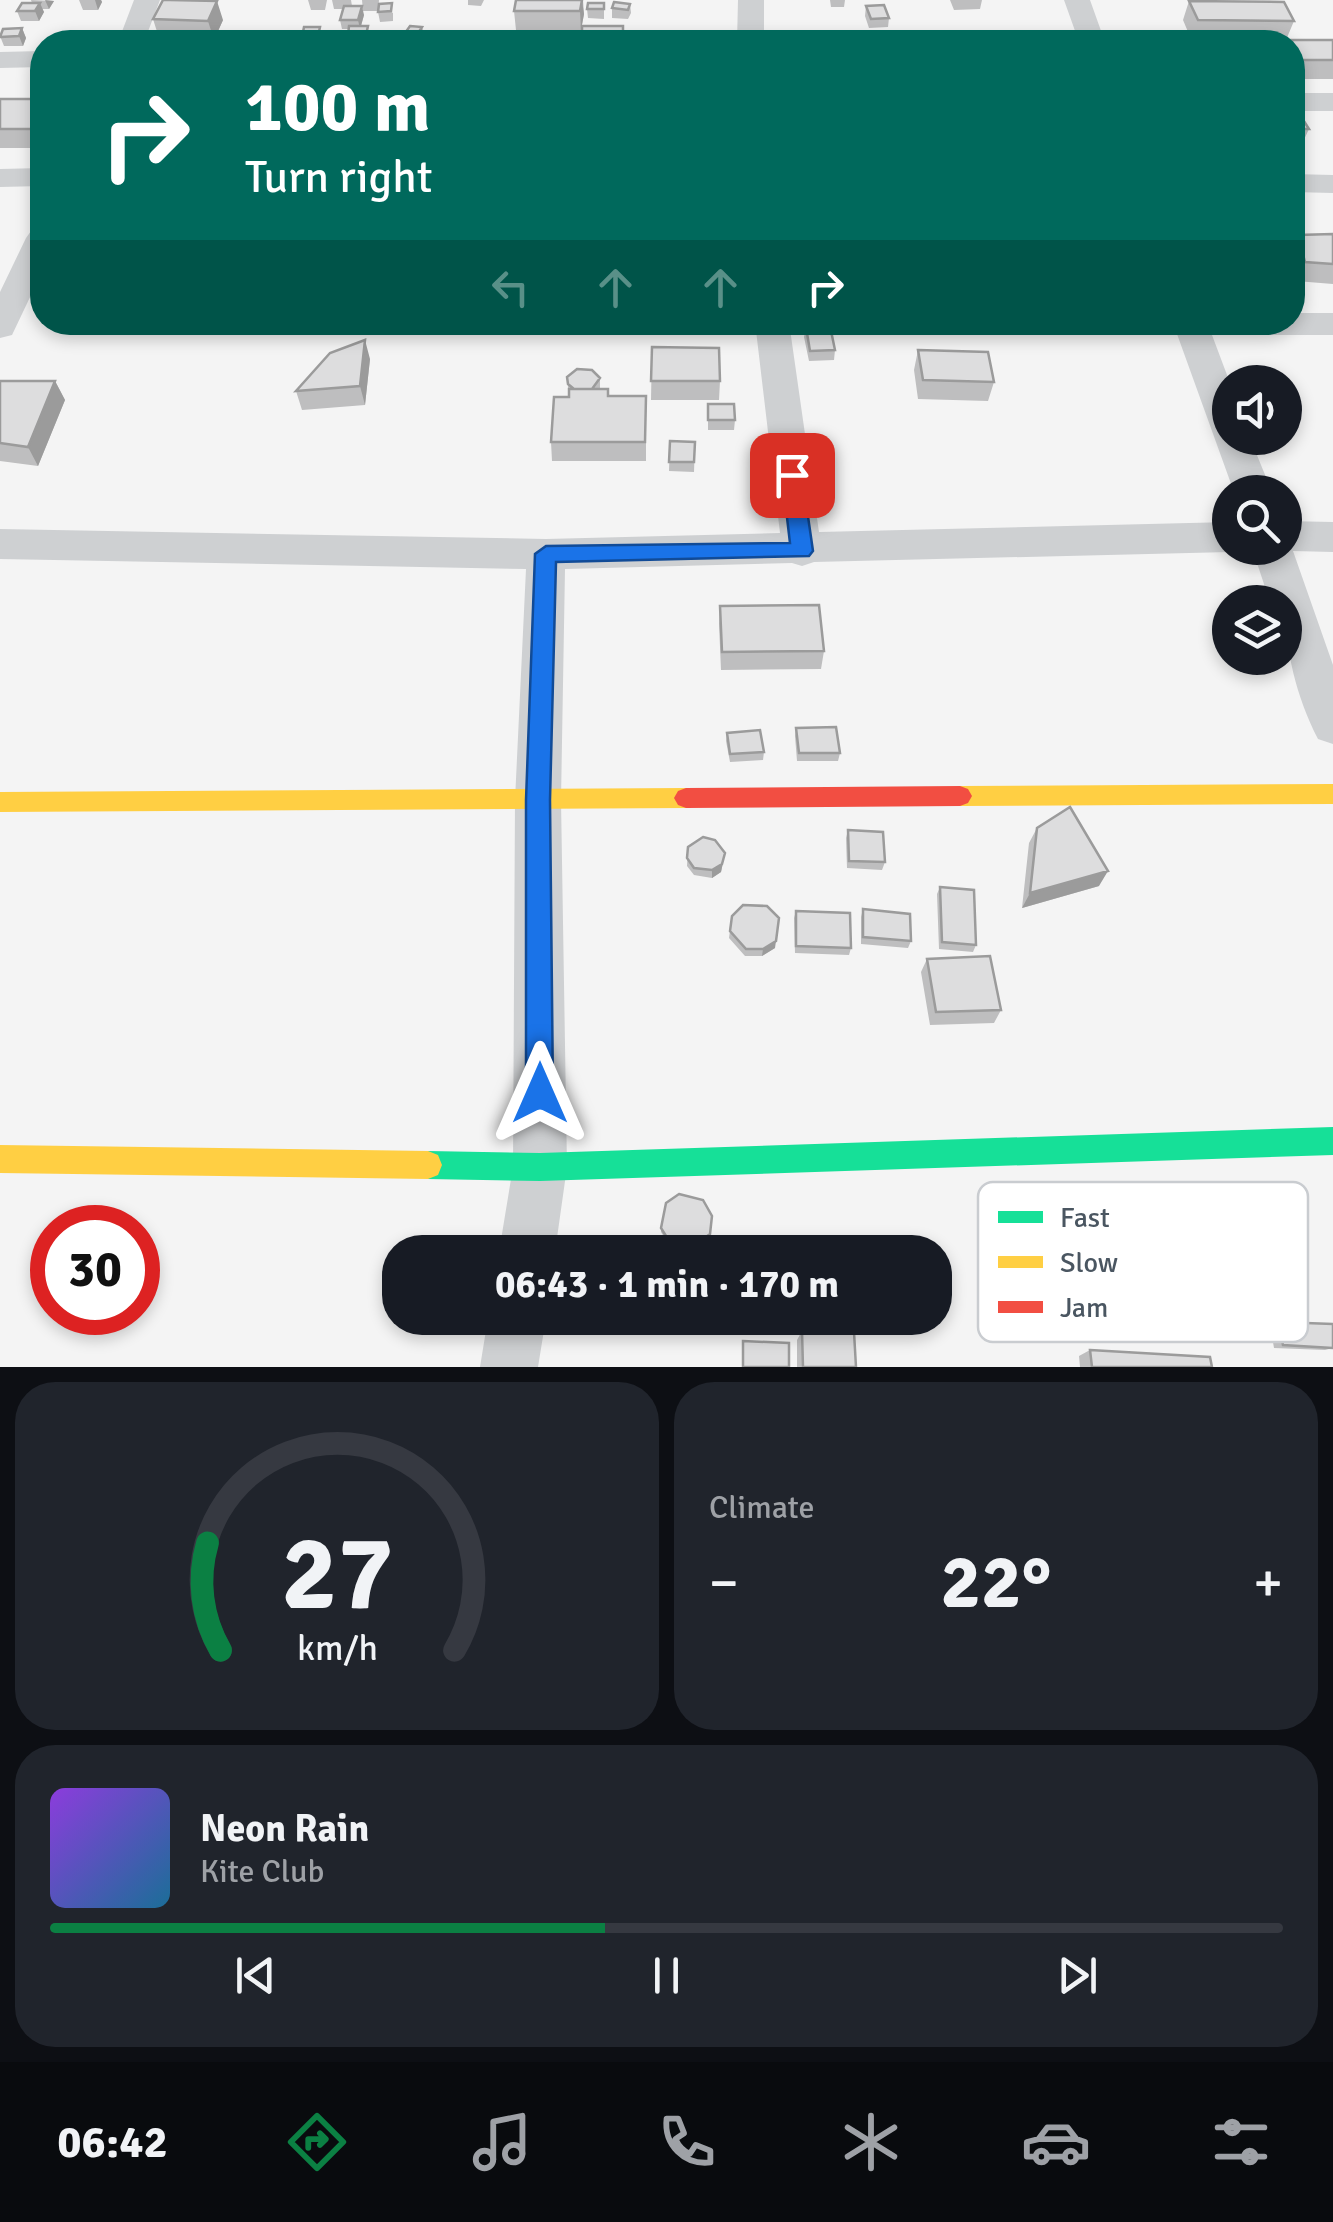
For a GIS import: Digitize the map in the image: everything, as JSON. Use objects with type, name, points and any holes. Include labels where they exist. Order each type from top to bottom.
[{"type":"street","points":[[136,30],[147,0]]},
{"type":"street","points":[[751,0],[752,30]]},
{"type":"street","points":[[1077,0],[1088,30]]},
{"type":"street","points":[[0,60],[30,59]]},
{"type":"street","points":[[1305,102],[1333,102]]},
{"type":"street","points":[[0,178],[30,178]]},
{"type":"street","points":[[1305,183],[1333,184]]},
{"type":"street","points":[[13,314],[30,269]]},
{"type":"street","points":[[1305,324],[1333,324]]},
{"type":"street","points":[[774,335],[802,551]]},
{"type":"street","points":[[1195,335],[1212,382]]},
{"type":"street","points":[[1302,536],[1333,537]]},
{"type":"street","points":[[0,544],[546,554],[802,551],[1212,538]]},
{"type":"street","points":[[529,1235],[540,1167],[538,800],[546,554]]},
{"type":"street","points":[[1278,565],[1333,726]]},
{"type":"street","points":[[0,802],[1333,794]]},
{"type":"street","points":[[0,1159],[540,1167],[1333,1141]]},
{"type":"street","points":[[509,1367],[514,1335]]},
{"type":"building","points":[[163,0],[217,1],[208,21],[153,19]]},
{"type":"building","points":[[516,0],[582,0],[580,11],[514,11]]},
{"type":"building","points":[[1189,1],[1284,2],[1294,21],[1198,20]]},
{"type":"building","points":[[614,2],[630,4],[628,10],[612,8]]},
{"type":"building","points":[[22,3],[40,3],[35,11],[17,11]]},
{"type":"building","points":[[392,3],[391,11],[378,12],[379,4]]},
{"type":"building","points":[[588,3],[604,3],[604,9],[587,9]]},
{"type":"building","points":[[884,5],[889,18],[871,19],[866,6]]},
{"type":"building","points":[[344,6],[362,6],[358,20],[340,20]]},
{"type":"building","points":[[349,26],[368,26],[367,30],[349,30]]},
{"type":"building","points":[[582,26],[623,26],[623,30],[582,30]]},
{"type":"building","points":[[22,28],[19,36],[0,37],[3,29]]},
{"type":"building","points":[[1305,40],[1333,40],[1333,60],[1305,60]]},
{"type":"building","points":[[0,99],[30,99],[30,129],[0,129]]},
{"type":"building","points":[[1333,234],[1333,264],[1305,262],[1305,235]]},
{"type":"building","points":[[807,335],[832,335],[835,350],[810,351]]},
{"type":"building","points":[[365,340],[360,386],[296,391],[330,353]]},
{"type":"building","points":[[652,347],[719,348],[720,381],[651,381]]},
{"type":"building","points":[[918,350],[988,352],[994,382],[923,380]]},
{"type":"building","points":[[577,369],[592,370],[600,378],[592,389],[574,389],[568,384],[567,377]]},
{"type":"building","points":[[0,381],[55,381],[28,447],[0,443]]},
{"type":"building","points":[[569,389],[608,389],[608,396],[646,396],[645,442],[551,442],[554,397],[569,397]]},
{"type":"building","points":[[708,404],[734,404],[735,420],[708,420]]},
{"type":"building","points":[[670,441],[695,442],[694,462],[669,462]]},
{"type":"building","points":[[819,605],[824,651],[722,652],[720,606]]},
{"type":"building","points":[[836,727],[840,753],[799,753],[796,728]]},
{"type":"building","points":[[760,730],[764,752],[730,754],[727,733]]},
{"type":"building","points":[[1070,807],[1108,871],[1030,893],[1037,828]]},
{"type":"building","points":[[848,830],[883,832],[885,862],[849,861]]},
{"type":"building","points":[[703,837],[715,840],[725,853],[722,864],[712,870],[694,868],[687,858],[688,847]]},
{"type":"building","points":[[940,887],[974,890],[976,945],[942,942]]},
{"type":"building","points":[[743,905],[767,906],[779,918],[776,941],[763,949],[746,949],[730,931],[732,916]]},
{"type":"building","points":[[863,909],[910,914],[911,941],[863,937]]},
{"type":"building","points":[[796,911],[850,913],[851,948],[796,946]]},
{"type":"building","points":[[990,956],[1001,1010],[936,1012],[927,959]]},
{"type":"building","points":[[679,1194],[703,1200],[712,1216],[710,1234],[665,1235],[661,1228],[666,1203]]},
{"type":"building","points":[[1308,1323],[1333,1324],[1333,1348],[1282,1342],[1308,1342]]},
{"type":"building","points":[[802,1335],[854,1335],[856,1367],[803,1367]]},
{"type":"building","points":[[743,1341],[789,1343],[789,1367],[743,1367]]},
{"type":"building","points":[[1090,1350],[1210,1357],[1212,1367],[1092,1367]]},
{"type":"traffic: fast","points":[[428,1165],[540,1167],[1333,1141]]},
{"type":"traffic: slow","points":[[960,796],[1333,794]]},
{"type":"traffic: slow","points":[[0,802],[686,798]]},
{"type":"traffic: slow","points":[[0,1159],[428,1165]]},
{"type":"traffic: jam","points":[[686,798],[960,796]]},
{"type":"route","points":[[540,1093],[538,800],[546,554],[802,551],[792,475]]}]
